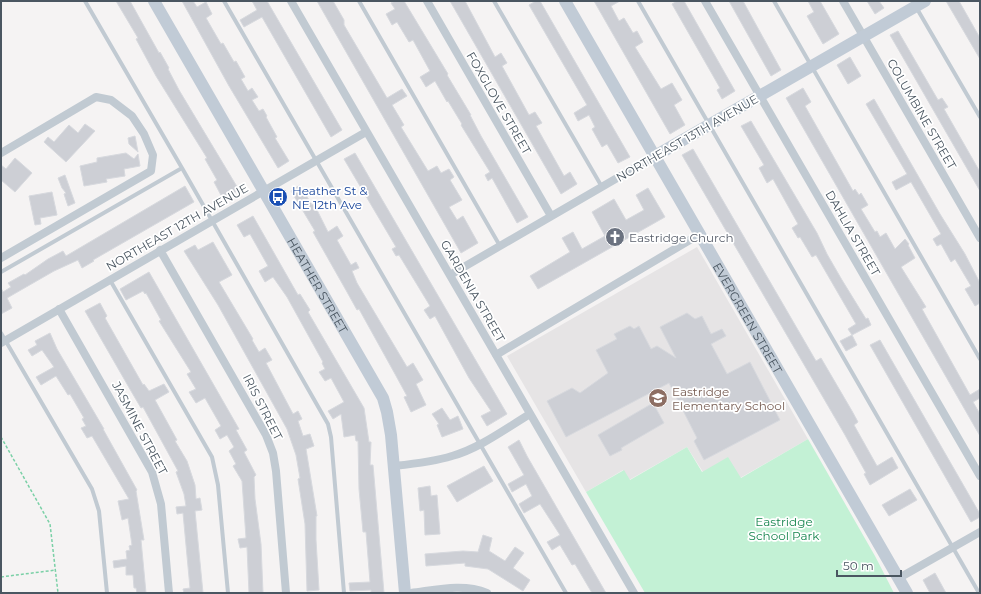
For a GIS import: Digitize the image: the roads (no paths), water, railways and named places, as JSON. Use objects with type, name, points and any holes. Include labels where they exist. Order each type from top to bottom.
[{"type":"street","name":"HEATHER STREET","points":[[154,1],[383,398],[390,424],[405,593]]},
{"type":"street","name":"GARDENIA STREET","points":[[291,1],[634,593]]},
{"type":"street","name":"FOXGLOVE STREET","points":[[427,1],[551,216]]},
{"type":"street","name":"EVERGREEN STREET","points":[[566,1],[907,593]]},
{"type":"street","name":"DAHLIA STREET","points":[[705,1],[980,476]]},
{"type":"street","name":"COLUMBINE STREET","points":[[843,1],[980,238]]},
{"type":"street","name":"NORTHEAST 13TH AVENUE","points":[[450,275],[864,36],[918,3]]},
{"type":"street","points":[[1,153],[96,97],[112,100],[132,116],[144,134],[152,155],[151,171],[1,258]]},
{"type":"street","name":"NORTHEAST 12TH AVENUE","points":[[3,342],[366,132]]},
{"type":"street","points":[[496,355],[700,234]]},
{"type":"street","name":"IRIS STREET","points":[[160,250],[259,420],[273,453],[286,593]]},
{"type":"street","name":"JASMINE STREET","points":[[59,309],[152,472],[161,504],[169,593]]},
{"type":"street","points":[[394,466],[440,460],[460,453],[480,444],[530,414]]},
{"type":"street","points":[[899,578],[980,532]]},
{"type":"street","points":[[411,593],[459,587],[474,588],[487,593]]},
{"type":"lane","points":[[85,1],[328,424],[331,437],[344,593]]},
{"type":"lane","points":[[224,1],[315,161],[566,593]]},
{"type":"lane","points":[[359,1],[500,246]]},
{"type":"lane","points":[[494,1],[602,187]]},
{"type":"lane","points":[[638,1],[954,547],[979,593]]},
{"type":"lane","points":[[774,1],[980,359]]},
{"type":"lane","points":[[918,3],[980,117]]},
{"type":"lane","points":[[1,272],[182,168]]},
{"type":"lane","points":[[110,279],[212,457],[218,485],[228,593]]},
{"type":"lane","points":[[1,333],[3,342],[92,489],[99,511],[107,593]]},
{"type":"place","name":"Heather St & NE 12th Ave","points":[[278,197]]},
{"type":"place","name":"Eastridge Church","points":[[615,237]]},
{"type":"place","name":"Eastridge Elementary School","points":[[658,398]]},
{"type":"park label","name":"Eastridge School Park","points":[[784,528]]}]
